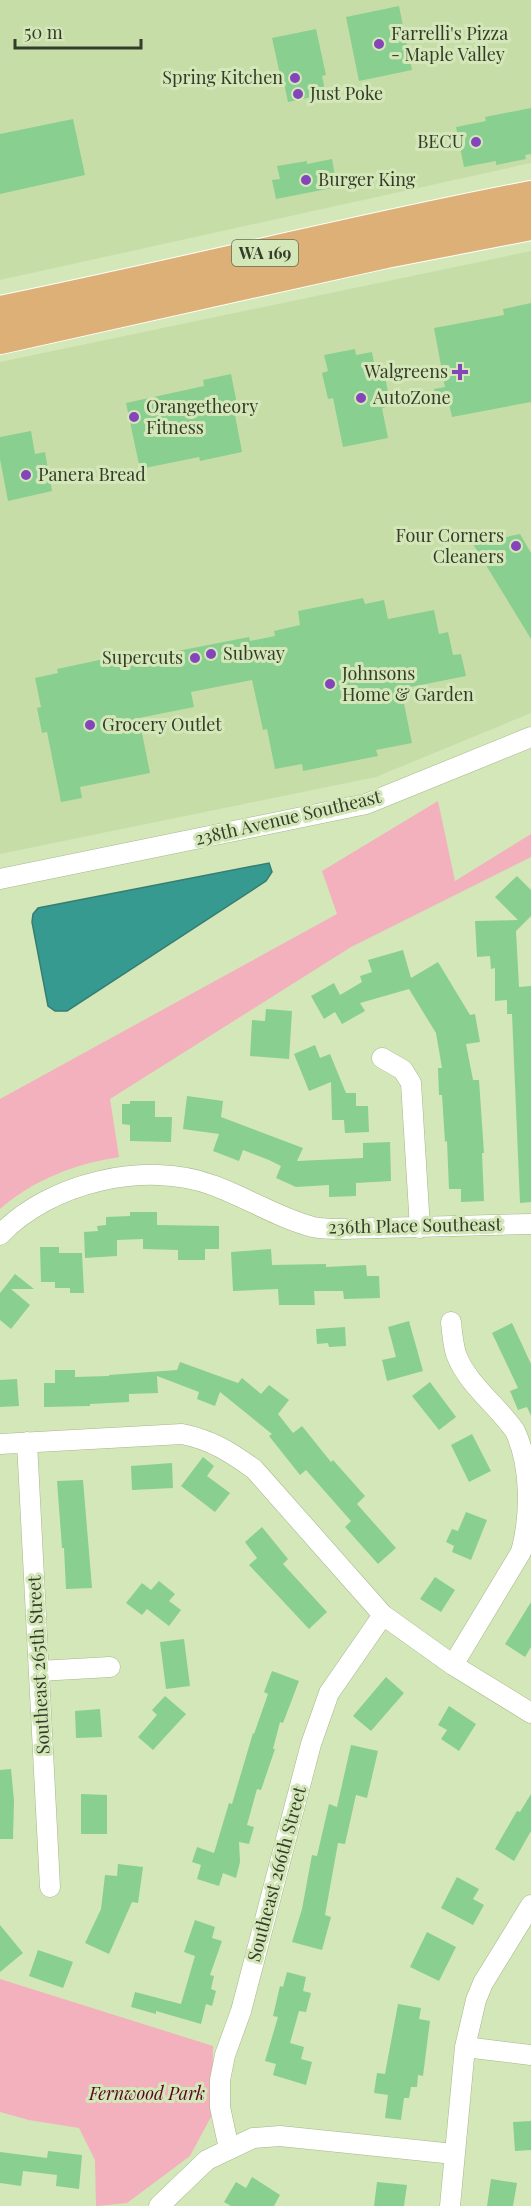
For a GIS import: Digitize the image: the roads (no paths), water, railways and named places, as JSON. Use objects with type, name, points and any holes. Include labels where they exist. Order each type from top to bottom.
[{"type":"main road","name":"WA 169","points":[[0,311],[135,283],[404,220],[531,196]]},
{"type":"main road","name":"WA 169","points":[[0,339],[386,252],[531,225]]},
{"type":"main road","points":[[35,331],[44,316],[128,296],[134,291],[135,283]]},
{"type":"street","name":"238th Avenue Southeast","points":[[0,879],[366,804],[531,737]]},
{"type":"street","points":[[382,1058],[404,1070],[411,1083],[420,1228]]},
{"type":"street","name":"236th Place Southeast","points":[[0,1235],[21,1217],[69,1190],[141,1174],[187,1178],[211,1184],[293,1220],[315,1227],[420,1228],[531,1224]]},
{"type":"street","points":[[451,1323],[454,1346],[463,1369],[515,1431],[530,1470],[529,1518],[521,1552],[453,1665]]},
{"type":"street","points":[[0,1444],[182,1434],[204,1438],[230,1452],[254,1469],[383,1615],[453,1665],[531,1713]]},
{"type":"street","name":"Southeast 265th Street","points":[[27,1442],[50,1887]]},
{"type":"street","name":"Southeast 266th Street","points":[[229,2149],[220,2107],[220,2080],[225,2055],[241,2011],[311,1744],[329,1693],[383,1615]]},
{"type":"street","points":[[39,1671],[110,1667]]},
{"type":"street","points":[[450,2206],[465,2047],[476,2000],[483,1983],[531,1905]]},
{"type":"street","points":[[465,2047],[531,2055]]},
{"type":"street","points":[[159,2206],[207,2160],[253,2138],[280,2136],[454,2154]]},
{"type":"water","points":[[269,863],[272,872],[266,881],[67,1011],[55,1011],[48,1006],[32,922],[33,914],[38,908]]},
{"type":"place","name":"Farrelli's Pizza - Maple Valley","points":[[379,44]]},
{"type":"place","name":"Spring Kitchen","points":[[295,78]]},
{"type":"place","name":"Just Poke","points":[[298,94]]},
{"type":"place","name":"BECU","points":[[476,142]]},
{"type":"place","name":"Burger King","points":[[306,180]]},
{"type":"place","name":"Walgreens","points":[[460,372]]},
{"type":"place","name":"AutoZone","points":[[361,398]]},
{"type":"place","name":"Orangetheory Fitness","points":[[134,417]]},
{"type":"place","name":"Panera Bread","points":[[26,475]]},
{"type":"place","name":"Four Corners Cleaners","points":[[516,546]]},
{"type":"place","name":"Subway","points":[[211,654]]},
{"type":"place","name":"Supercuts","points":[[195,658]]},
{"type":"place","name":"Johnsons Home & Garden","points":[[330,684]]},
{"type":"place","name":"Grocery Outlet","points":[[90,725]]},
{"type":"park label","name":"Fernwood Park","points":[[147,2094]]}]
